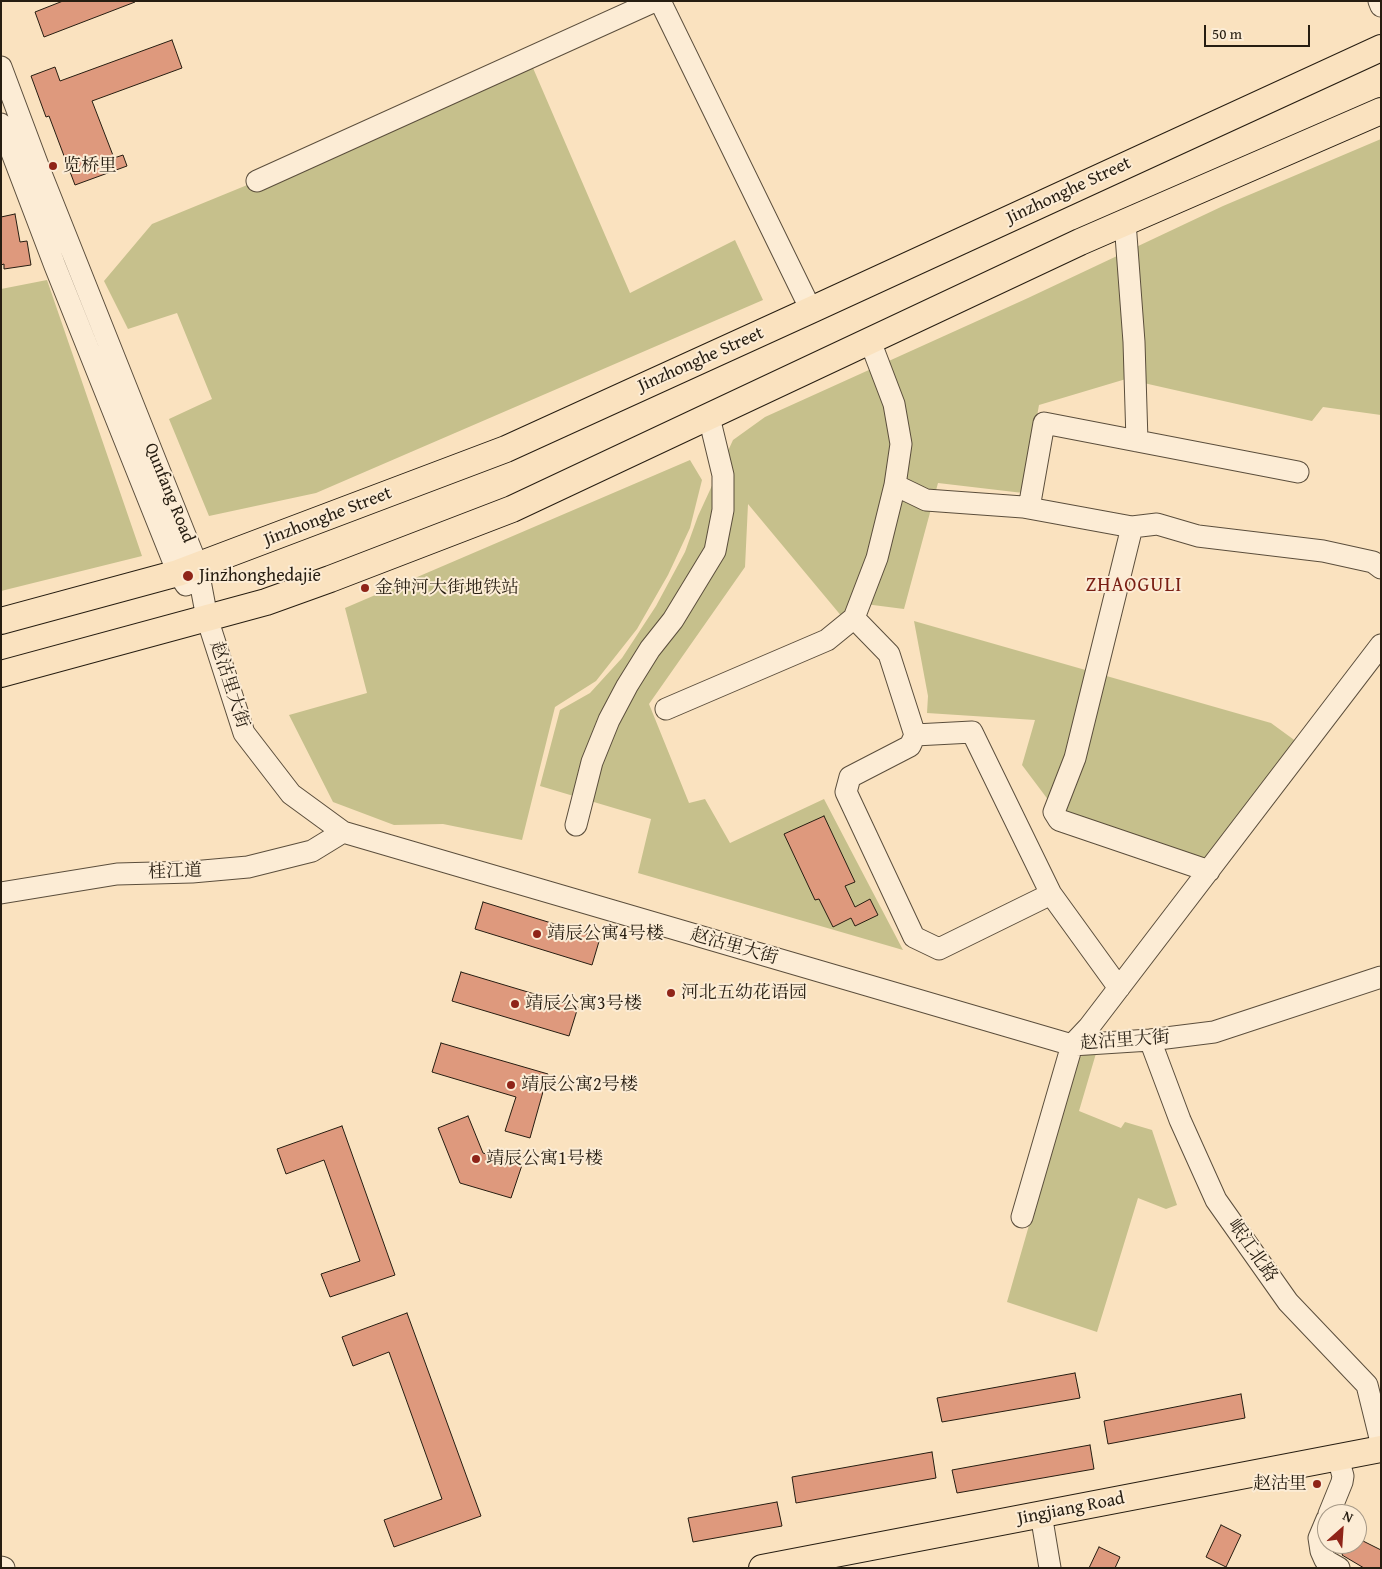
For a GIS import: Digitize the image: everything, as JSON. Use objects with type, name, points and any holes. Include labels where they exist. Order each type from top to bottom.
[{"type":"main road","name":"Jinzhonghe Street","points":[[1,621],[188,569],[506,448],[1381,48]]},
{"type":"main road","points":[[1,674],[266,602],[330,580],[512,508],[1125,222],[1381,111]]},
{"type":"main road","name":"Jingjiang Road","points":[[762,1568],[1042,1521],[1340,1464],[1381,1449]]},
{"type":"main road","name":"Jingjiang Road","points":[[1340,1464],[1381,1463]]},
{"type":"main road","name":"Jingjiang Road","points":[[833,1568],[1042,1521]]},
{"type":"street","points":[[257,181],[656,1]]},
{"type":"street","points":[[660,1],[811,310]]},
{"type":"street","points":[[1379,1],[1381,6]]},
{"type":"street","name":"Qunfang Road","points":[[1,67],[207,618]]},
{"type":"street","name":"Qunfang Road","points":[[1,124],[55,266],[188,569]]},
{"type":"street","points":[[1125,222],[1134,342],[1137,441]]},
{"type":"street","points":[[666,709],[827,640],[854,618],[877,558],[895,484],[901,444],[894,404],[870,341]]},
{"type":"street","points":[[576,825],[592,762],[627,686],[672,620],[715,551],[723,510],[724,474],[709,416]]},
{"type":"street","points":[[1029,508],[1044,422],[1298,472]]},
{"type":"street","points":[[895,484],[926,500],[1029,508],[1132,527],[1157,524],[1198,536],[1323,551],[1373,562],[1381,568]]},
{"type":"street","points":[[1132,527],[1074,758],[1054,812],[1059,820],[1208,871]]},
{"type":"street","name":"赵沽里大街","points":[[207,618],[244,733],[291,794],[343,832],[1072,1045],[1150,1040],[1214,1032],[1381,977]]},
{"type":"street","points":[[854,618],[889,654],[915,735],[910,746],[850,777],[846,792],[914,937],[939,950],[1051,894]]},
{"type":"street","points":[[1022,1217],[1072,1045],[1089,1027],[1381,645]]},
{"type":"street","points":[[915,735],[972,732],[1051,894],[1119,988]]},
{"type":"street","name":"桂江道","points":[[1,893],[117,874],[192,872],[248,867],[312,851],[343,832]]},
{"type":"street","name":"岷江北路","points":[[1150,1040],[1180,1120],[1216,1200],[1288,1302],[1367,1385],[1381,1442]]},
{"type":"street","points":[[1333,1504],[1342,1482],[1340,1464]]},
{"type":"street","points":[[1042,1521],[1050,1568]]},
{"type":"street","points":[[1322,1554],[1325,1560],[1339,1568]]},
{"type":"shaded area","points":[[533,68],[630,293],[735,240],[763,300],[316,493],[209,516],[169,419],[212,399],[177,313],[128,329],[104,281],[152,224]]},
{"type":"shaded area","points":[[1381,139],[1381,415],[1323,407],[1312,421],[1126,379],[1039,405],[1023,493],[938,483],[904,609],[865,604],[843,618],[748,504],[745,567],[649,704],[689,803],[705,799],[730,843],[824,799],[903,950],[638,873],[651,819],[540,786],[560,710],[590,693],[622,658],[656,606],[685,552],[698,516],[733,440],[765,417],[1028,298],[1223,206]]},
{"type":"shaded area","points":[[47,280],[142,556],[1,591],[1,289]]},
{"type":"shaded area","points":[[690,460],[702,480],[690,528],[668,575],[637,629],[596,681],[555,707],[522,840],[443,824],[394,825],[333,802],[289,715],[367,693],[345,608]]},
{"type":"shaded area","points":[[914,621],[1271,723],[1297,742],[1201,863],[1061,817],[1022,765],[1035,720],[927,713],[928,696]]},
{"type":"shaded area","points":[[1097,1050],[1079,1111],[1121,1128],[1125,1122],[1152,1130],[1177,1205],[1166,1209],[1138,1198],[1097,1332],[1007,1302],[1077,1058]]},
{"type":"building","points":[[63,1],[135,2],[44,37],[35,12]]},
{"type":"building","points":[[172,40],[182,68],[92,101],[114,158],[123,155],[127,166],[75,185],[49,116],[46,117],[31,76],[55,67],[60,81]]},
{"type":"building","points":[[15,214],[20,242],[27,241],[31,265],[4,269],[4,264],[1,265],[1,217]]},
{"type":"building","points":[[824,816],[855,882],[845,886],[855,907],[870,899],[878,915],[855,926],[851,918],[833,927],[819,899],[815,900],[784,834]]},
{"type":"building","name":"靖辰公寓4号楼","points":[[483,902],[600,938],[592,965],[475,929]]},
{"type":"building","name":"靖辰公寓3号楼","points":[[461,972],[578,1007],[569,1036],[452,1001]]},
{"type":"building","name":"靖辰公寓2号楼","points":[[441,1043],[548,1074],[530,1138],[505,1131],[516,1097],[432,1072]]},
{"type":"building","name":"靖辰公寓1号楼","points":[[468,1116],[483,1153],[522,1165],[511,1198],[460,1183],[438,1128]]},
{"type":"building","points":[[342,1126],[395,1275],[330,1297],[321,1274],[360,1261],[324,1160],[286,1174],[277,1149]]},
{"type":"building","points":[[407,1313],[481,1516],[394,1547],[384,1520],[442,1499],[389,1352],[353,1366],[342,1337]]},
{"type":"building","points":[[1075,1373],[1080,1398],[942,1422],[937,1398]]},
{"type":"building","points":[[1241,1394],[1245,1418],[1108,1444],[1104,1421]]},
{"type":"building","points":[[1090,1445],[1094,1469],[957,1493],[952,1470]]},
{"type":"building","points":[[932,1452],[936,1478],[796,1503],[792,1477]]},
{"type":"building","points":[[777,1502],[782,1526],[693,1542],[688,1518]]},
{"type":"building","points":[[1221,1525],[1241,1535],[1226,1567],[1206,1557]]},
{"type":"building","points":[[1367,1543],[1381,1550],[1381,1568],[1364,1568],[1342,1555],[1367,1554]]},
{"type":"building","points":[[1099,1547],[1120,1557],[1115,1568],[1089,1568]]},
{"type":"place","name":"览桥里","points":[[53,166]]},
{"type":"place","name":"Jinzhonghedajie","points":[[188,576]]},
{"type":"place","name":"金钟河大街地铁站","points":[[365,588]]},
{"type":"place","name":"靖辰公寓4号楼","points":[[537,934]]},
{"type":"place","name":"河北五幼花语园","points":[[671,993]]},
{"type":"place","name":"靖辰公寓3号楼","points":[[515,1004]]},
{"type":"place","name":"靖辰公寓2号楼","points":[[511,1085]]},
{"type":"place","name":"靖辰公寓1号楼","points":[[476,1159]]},
{"type":"place","name":"赵沽里","points":[[1317,1484]]},
{"type":"district","name":"ZHAOGULI","points":[[1134,586]]}]
